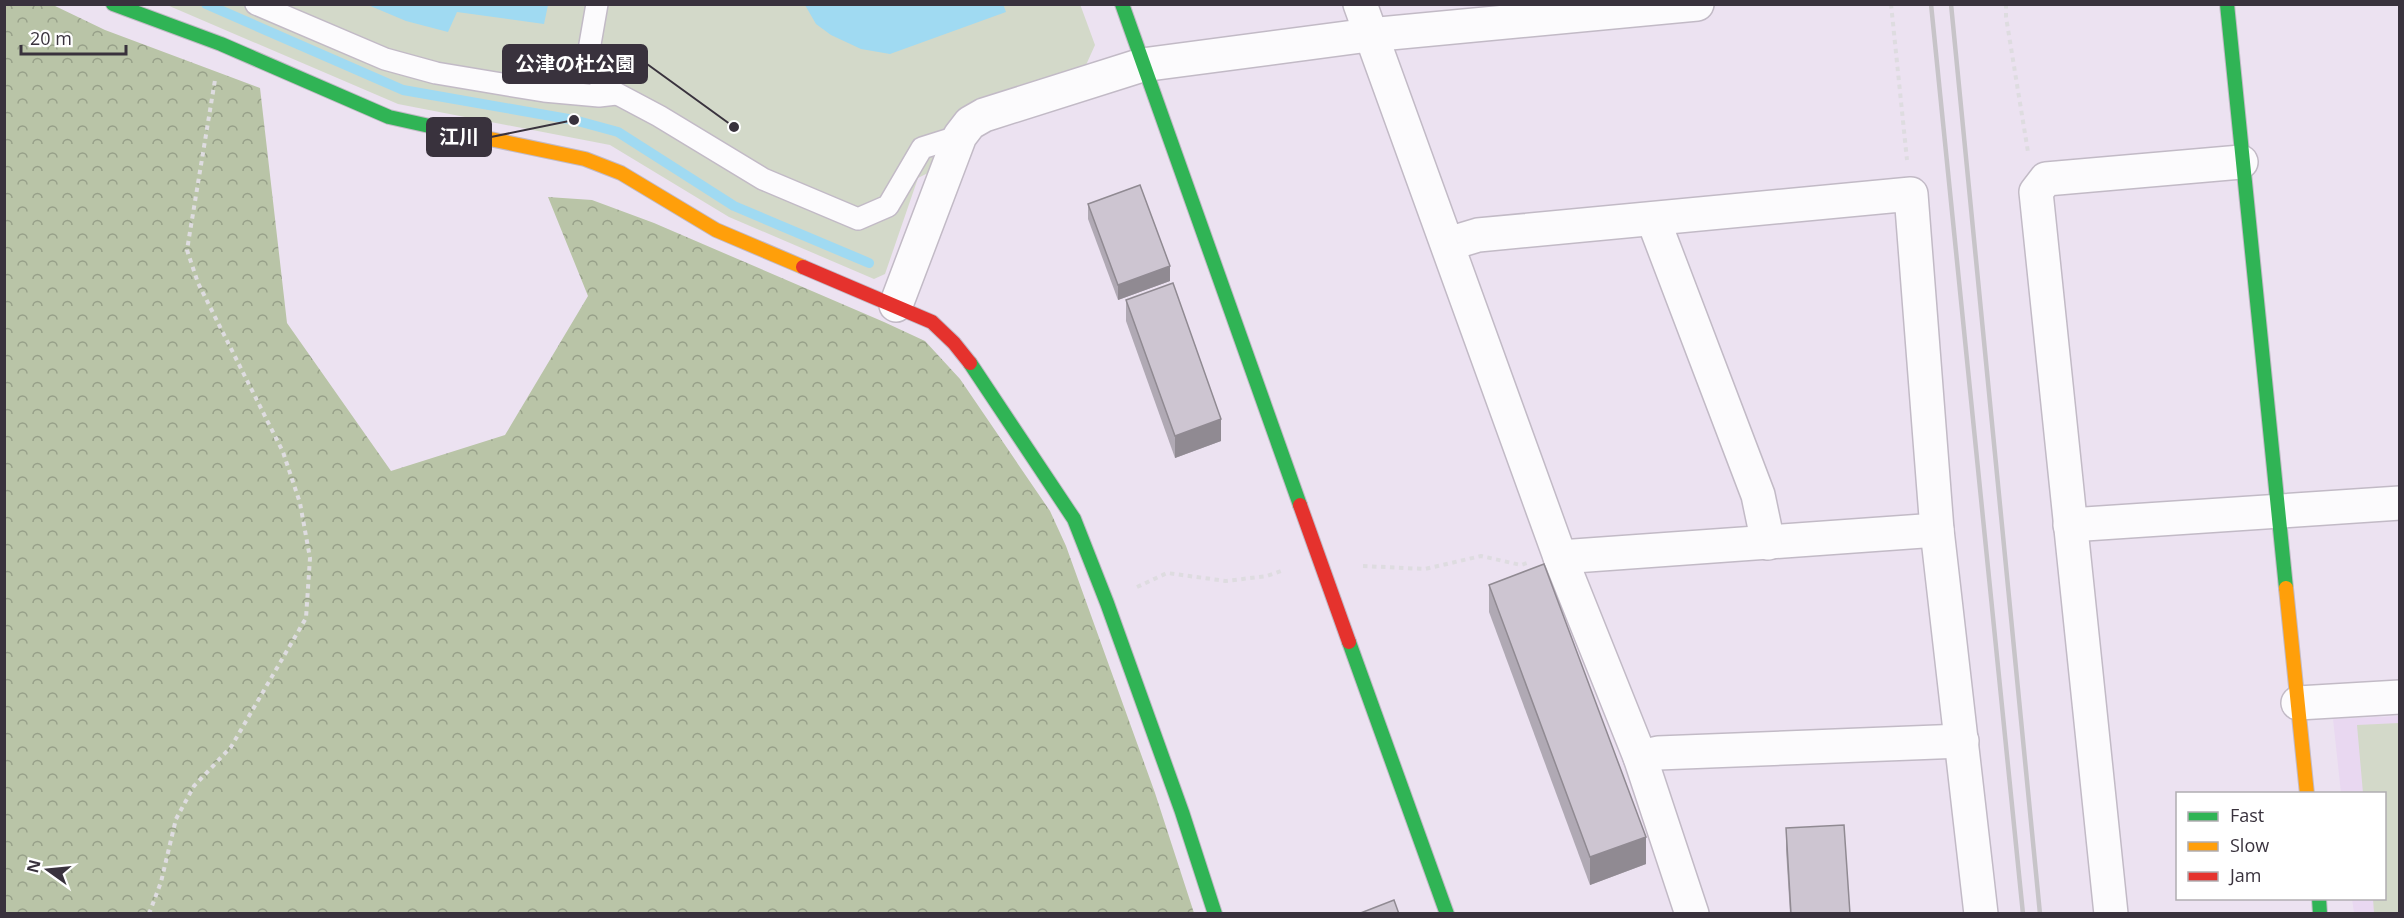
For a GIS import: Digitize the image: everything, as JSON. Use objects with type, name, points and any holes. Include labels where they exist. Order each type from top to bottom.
[{"type":"street","points":[[113,4],[221,44],[389,117],[585,159],[612,170],[716,230],[932,322],[954,343],[974,368],[1074,519],[1107,603],[1182,812],[1215,914]]},
{"type":"street","points":[[1122,4],[1447,914]]},
{"type":"street","points":[[2227,4],[2241,162],[2307,792]]},
{"type":"street","points":[[896,305],[960,136],[970,123],[984,115],[1142,65],[1364,20],[1690,5]]},
{"type":"street","points":[[1364,20],[1448,244],[1560,557],[1640,757],[1692,914]]},
{"type":"street","points":[[2111,914],[2036,192],[2046,179],[2241,162]]},
{"type":"street","points":[[1448,244],[1478,236],[1911,194],[1936,530],[1981,914]]},
{"type":"street","points":[[1653,219],[1758,495],[1768,543]]},
{"type":"street","points":[[2070,525],[2400,503]]},
{"type":"street","points":[[1560,557],[1936,530]]},
{"type":"street","points":[[2298,704],[2400,697]]},
{"type":"street","points":[[1640,757],[1658,753],[1962,741]]},
{"type":"lane","points":[[256,4],[385,59],[436,73],[544,91],[599,96],[616,94]]},
{"type":"lane","points":[[597,4],[590,51],[596,75],[610,90],[659,116],[762,179],[858,219],[888,206],[922,148],[960,136]]},
{"type":"path","points":[[1891,4],[1911,194]]},
{"type":"path","points":[[2006,4],[2006,17],[2027,150],[2046,179]]},
{"type":"path","points":[[149,914],[161,882],[176,819],[194,786],[231,747],[306,618],[310,558],[300,503],[283,452],[198,283],[187,250],[221,44]]},
{"type":"path","points":[[1363,566],[1425,569],[1481,556],[1521,565],[1560,557]]},
{"type":"path","points":[[1107,603],[1167,573],[1226,580],[1267,576],[1284,570]]},
{"type":"shaded area","points":[[2399,716],[2399,913],[2354,913],[2352,900],[2386,900],[2386,792],[2341,792],[2333,719]]},
{"type":"green space","points":[[5,4],[53,5],[105,30],[260,88],[287,323],[391,471],[505,435],[588,296],[548,197],[592,200],[654,223],[925,341],[960,379],[1050,511],[1066,546],[1155,793],[1194,913],[5,914]]},
{"type":"green space","points":[[1080,4],[1095,45],[1086,65],[959,109],[932,171],[918,178],[885,274],[874,279],[729,217],[610,145],[398,104],[167,5]]},
{"type":"green space","points":[[2399,723],[2399,913],[2374,913],[2373,900],[2386,900],[2386,792],[2363,792],[2357,725]]},
{"type":"water","points":[[1003,4],[1006,12],[890,54],[861,49],[831,35],[816,24],[805,5]]},
{"type":"water","points":[[368,5],[548,5],[544,24],[457,12],[448,32],[406,21]]},
{"type":"building","points":[[1140,185],[1170,266],[1118,285],[1088,204]]},
{"type":"building","points":[[1173,283],[1221,419],[1175,436],[1126,300]]},
{"type":"building","points":[[1544,564],[1646,837],[1590,857],[1489,585]]},
{"type":"building","points":[[1844,825],[1850,914],[1791,914],[1786,828]]},
{"type":"building","points":[[1394,900],[1399,914],[1358,914]]},
{"type":"waterway","points":[[206,4],[403,90],[574,120],[618,132],[734,206],[869,263]]},
{"type":"railway","points":[[1931,4],[2023,914]]},
{"type":"railway","points":[[1951,4],[2040,914]]},
{"type":"traffic: fast","points":[[113,4],[221,44],[389,117],[452,131]]},
{"type":"traffic: fast","points":[[1122,4],[1300,505]]},
{"type":"traffic: fast","points":[[2227,4],[2286,588]]},
{"type":"traffic: fast","points":[[970,363],[1074,519],[1107,603],[1182,812],[1215,914]]},
{"type":"traffic: fast","points":[[1349,642],[1447,914]]},
{"type":"traffic: fast","points":[[2319,900],[2320,914]]},
{"type":"traffic: slow","points":[[452,131],[585,159],[621,173],[716,230],[803,267]]},
{"type":"traffic: slow","points":[[2286,588],[2307,792]]},
{"type":"traffic: jam","points":[[803,267],[932,322],[954,343],[970,363]]},
{"type":"traffic: jam","points":[[1300,505],[1349,642]]},
{"type":"place","name":"江川","points":[[574,120]]},
{"type":"place","name":"公津の杜公園","points":[[734,127]]}]
